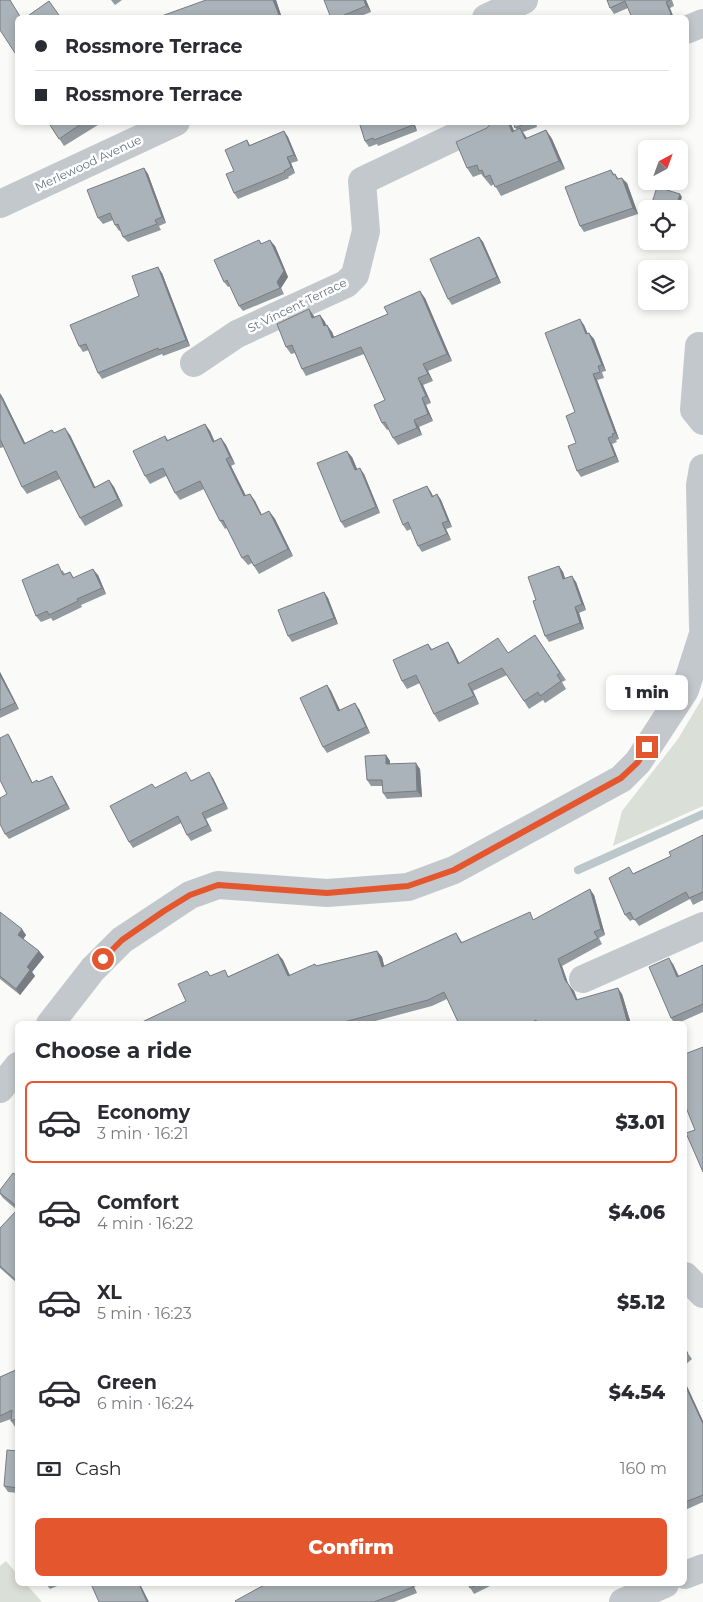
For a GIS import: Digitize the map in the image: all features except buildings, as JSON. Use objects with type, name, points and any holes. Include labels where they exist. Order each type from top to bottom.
[{"type":"street","points":[[492,15],[524,0]]},
{"type":"street","points":[[689,29],[703,23]]},
{"type":"street","name":"Merlewood Avenue","points":[[0,204],[170,125]]},
{"type":"street","name":"St Vincent Terrace","points":[[194,363],[237,334],[346,284],[355,275],[366,231],[362,181],[480,125]]},
{"type":"street","points":[[699,346],[694,410],[703,421]]},
{"type":"street","points":[[703,468],[700,485],[703,627]]},
{"type":"street","points":[[52,1021],[93,968],[122,940],[190,895],[218,885],[327,893],[408,886],[454,870],[621,778],[638,762],[685,690],[703,634]]},
{"type":"street","points":[[583,979],[703,926]]},
{"type":"street","points":[[0,1089],[15,1070]]},
{"type":"street","points":[[687,1278],[703,1294]]},
{"type":"street","points":[[687,1574],[703,1568]]},
{"type":"street","points":[[624,1602],[660,1586]]},
{"type":"shaded area","points":[[703,697],[703,806],[613,846],[622,811],[678,739]]},
{"type":"shaded area","points":[[6,1561],[15,1572],[15,1586],[28,1586],[42,1602],[0,1602],[0,1566]]},
{"type":"waterway","points":[[578,870],[703,814]]},
{"type":"route","points":[[103,959],[122,940],[164,911],[190,895],[218,885],[327,893],[408,886],[454,870],[621,778],[638,762],[647,747]]}]
